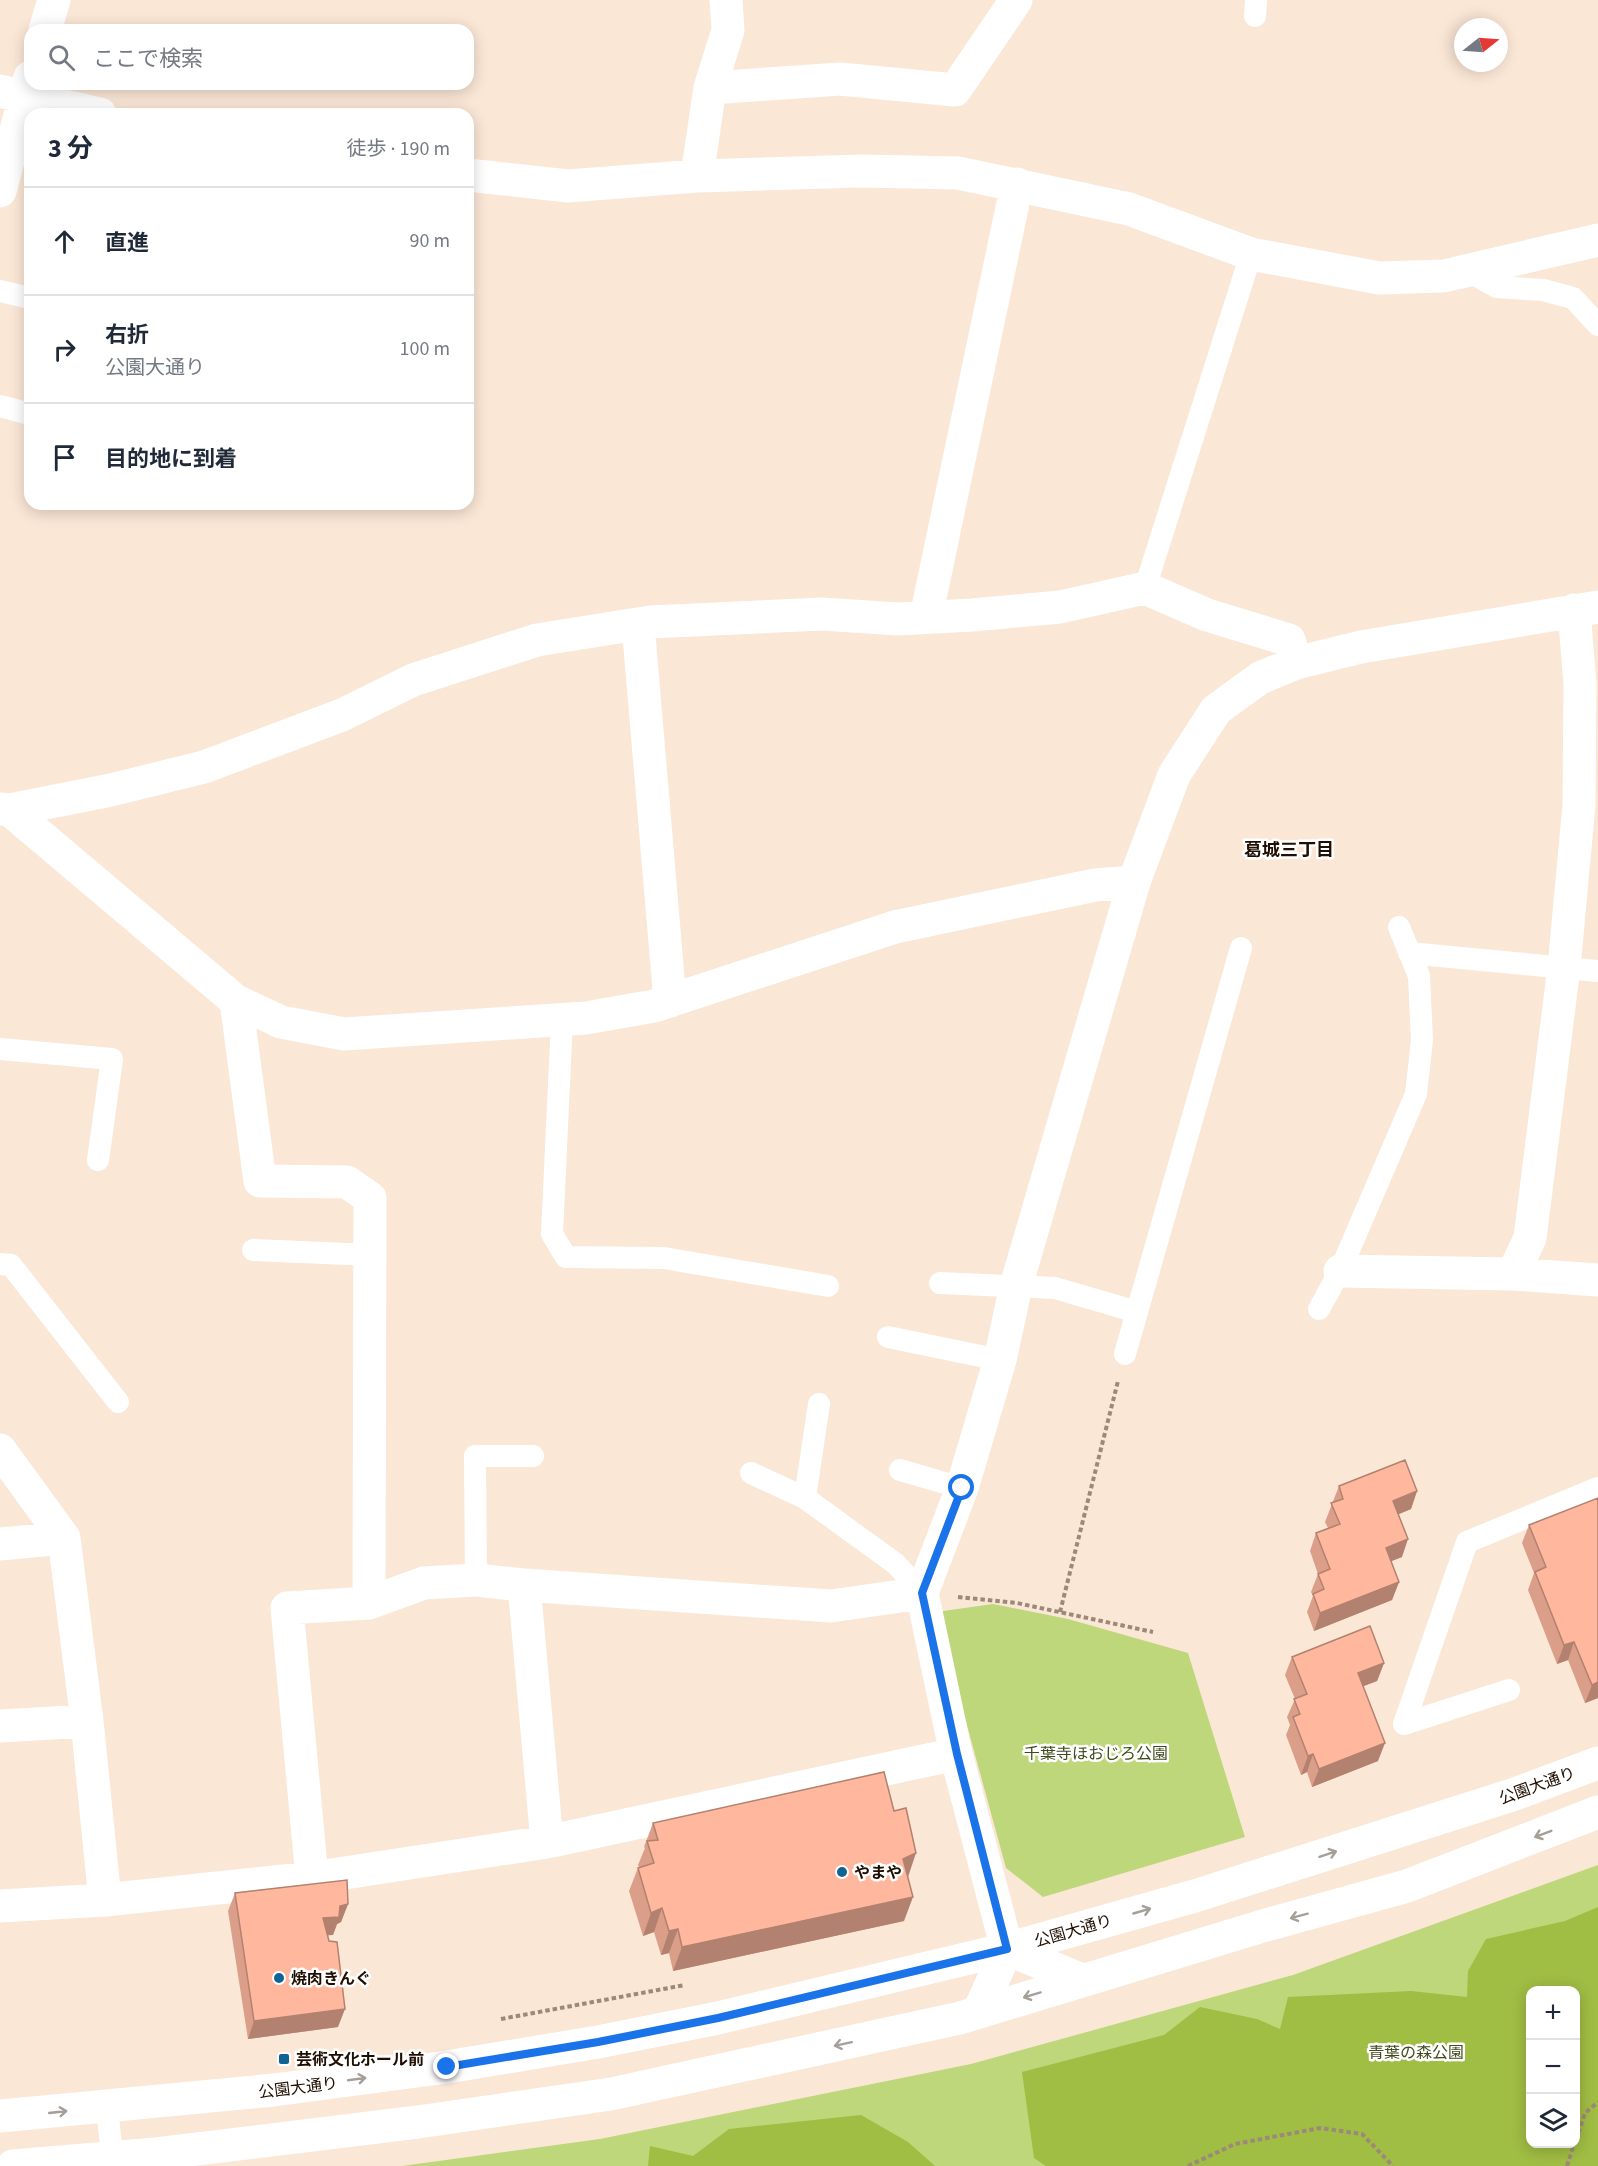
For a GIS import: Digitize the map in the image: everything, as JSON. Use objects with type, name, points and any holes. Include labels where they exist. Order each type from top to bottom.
[{"type":"street","points":[[47,24],[54,0]]},
{"type":"street","points":[[697,176],[710,87],[728,30],[726,0]]},
{"type":"street","points":[[710,87],[840,79],[955,90],[1016,0]]},
{"type":"street","points":[[0,190],[18,88]]},
{"type":"street","points":[[24,90],[81,108]]},
{"type":"street","points":[[474,176],[568,186],[697,176],[861,171],[958,173],[1129,209],[1251,254],[1379,278],[1444,276],[1598,240]]},
{"type":"street","points":[[926,618],[1017,184]]},
{"type":"street","points":[[5,809],[111,790],[204,767],[342,715],[413,680],[537,640],[638,624],[822,614],[926,618],[1060,607],[1145,588],[1207,615],[1289,640],[1296,663]]},
{"type":"street","points":[[979,2011],[1007,1949],[957,1754],[922,1593],[962,1488],[999,1360],[1016,1286],[1134,882],[1174,774],[1216,710],[1260,678],[1296,663],[1361,647],[1586,608],[1580,684],[1579,805],[1564,967],[1530,1238],[1513,1274]]},
{"type":"street","points":[[638,624],[670,1001]]},
{"type":"street","points":[[5,809],[236,1001],[281,1022],[345,1034],[562,1019],[654,1006],[895,927],[1095,885],[1134,882]]},
{"type":"street","points":[[236,1001],[260,1181],[346,1182],[370,1198],[372,1255],[369,1604]]},
{"type":"street","points":[[1340,1271],[1513,1274],[1598,1280]]},
{"type":"street","points":[[0,1450],[64,1538],[87,1721],[105,1900]]},
{"type":"street","points":[[0,1544],[64,1538]]},
{"type":"street","points":[[312,1878],[287,1608],[369,1604],[424,1583],[476,1580],[831,1606],[922,1593]]},
{"type":"street","points":[[524,1585],[546,1842]]},
{"type":"street","points":[[0,1726],[87,1721]]},
{"type":"street","points":[[0,1906],[105,1900],[312,1878],[546,1842],[957,1754]]},
{"type":"street","name":"公園大通り","points":[[0,2116],[274,2090],[447,2067],[598,2042],[822,1994],[1007,1949],[1198,1895],[1512,1795],[1598,1762]]},
{"type":"street","points":[[13,2166],[112,2162],[611,2094],[960,2018],[1266,1925],[1407,1886],[1598,1812]]},
{"type":"street","points":[[1007,1949],[1082,1980]]},
{"type":"lane","points":[[1145,588],[1251,254]]},
{"type":"lane","points":[[1468,271],[1497,287],[1543,290],[1573,298],[1598,325]]},
{"type":"lane","points":[[0,291],[24,297]]},
{"type":"lane","points":[[0,406],[24,412]]},
{"type":"lane","points":[[1319,1309],[1340,1271],[1416,1094],[1422,1040],[1419,976],[1400,927]]},
{"type":"lane","points":[[1125,1354],[1241,948]]},
{"type":"lane","points":[[1409,953],[1598,971]]},
{"type":"lane","points":[[562,1019],[552,1234],[566,1257],[664,1258],[828,1286]]},
{"type":"lane","points":[[0,1048],[112,1059],[98,1160]]},
{"type":"lane","points":[[253,1250],[372,1255]]},
{"type":"lane","points":[[0,1264],[11,1265],[118,1402]]},
{"type":"lane","points":[[940,1283],[1055,1288],[1137,1312]]},
{"type":"lane","points":[[888,1337],[999,1360]]},
{"type":"lane","points":[[805,1498],[819,1404]]},
{"type":"lane","points":[[476,1580],[476,1456],[533,1456]]},
{"type":"lane","points":[[900,1470],[962,1488]]},
{"type":"lane","points":[[751,1473],[805,1498],[896,1563],[922,1593]]},
{"type":"lane","points":[[1509,1690],[1404,1724],[1467,1542],[1598,1488]]},
{"type":"lane","points":[[107,2107],[112,2162]]},
{"type":"path","points":[[1060,1612],[1125,1354]]},
{"type":"path","points":[[922,1593],[1017,1603],[1153,1632]]},
{"type":"path","points":[[498,2019],[686,1985]]},
{"type":"path","points":[[1580,2128],[1585,2113],[1598,2102]]},
{"type":"path","points":[[1188,2166],[1235,2144],[1320,2128],[1362,2134],[1393,2166]]},
{"type":"path","points":[[1567,2166],[1573,2148]]},
{"type":"green space","name":"千葉寺ほおじろ公園","points":[[993,1604],[1068,1619],[1188,1653],[1245,1837],[1043,1897],[1006,1868],[936,1612]]},
{"type":"green space","name":"青葉の森公園","points":[[1598,1865],[1598,2166],[402,2166],[600,2139],[971,2064],[1293,1975]]},
{"type":"green space","name":"青葉の森公園","points":[[1598,1907],[1598,2166],[1046,2166],[1034,2158],[1022,2072],[1164,2035],[1200,2007],[1257,2019],[1280,2029],[1288,1997],[1411,1991],[1467,1997],[1468,1971],[1486,1939],[1565,1921]]},
{"type":"green space","points":[[861,2115],[908,2142],[935,2166],[648,2166],[650,2146],[693,2156],[729,2129]]},
{"type":"building","points":[[1405,1460],[1417,1491],[1393,1501],[1408,1539],[1386,1548],[1399,1582],[1320,1613],[1313,1594],[1324,1589],[1318,1574],[1330,1569],[1316,1533],[1340,1524],[1331,1503],[1343,1499],[1339,1486]]},
{"type":"building","points":[[1598,1498],[1598,1682],[1592,1685],[1574,1642],[1564,1645],[1535,1572],[1546,1567],[1529,1525]]},
{"type":"building","points":[[1370,1626],[1384,1663],[1358,1673],[1385,1743],[1319,1769],[1313,1754],[1308,1756],[1293,1717],[1300,1714],[1294,1699],[1307,1694],[1292,1657]]},
{"type":"building","points":[[884,1772],[894,1811],[906,1808],[916,1853],[903,1859],[913,1897],[682,1947],[678,1929],[669,1931],[662,1908],[651,1913],[638,1868],[654,1863],[647,1841],[658,1840],[653,1823]]},
{"type":"building","points":[[347,1880],[348,1904],[340,1906],[339,1917],[323,1918],[329,1941],[337,1942],[345,2009],[254,2021],[235,1893]]},
{"type":"place","name":"やまや","points":[[842,1872]]},
{"type":"place","name":"焼肉きんぐ","points":[[279,1978]]},
{"type":"place","name":"芸術文化ホール前","points":[[284,2059]]},
{"type":"district","name":"葛城三丁目","points":[[1289,850]]},
{"type":"route","points":[[447,2067],[598,2042],[718,2018],[1007,1949],[957,1754],[922,1593],[962,1488]]}]
